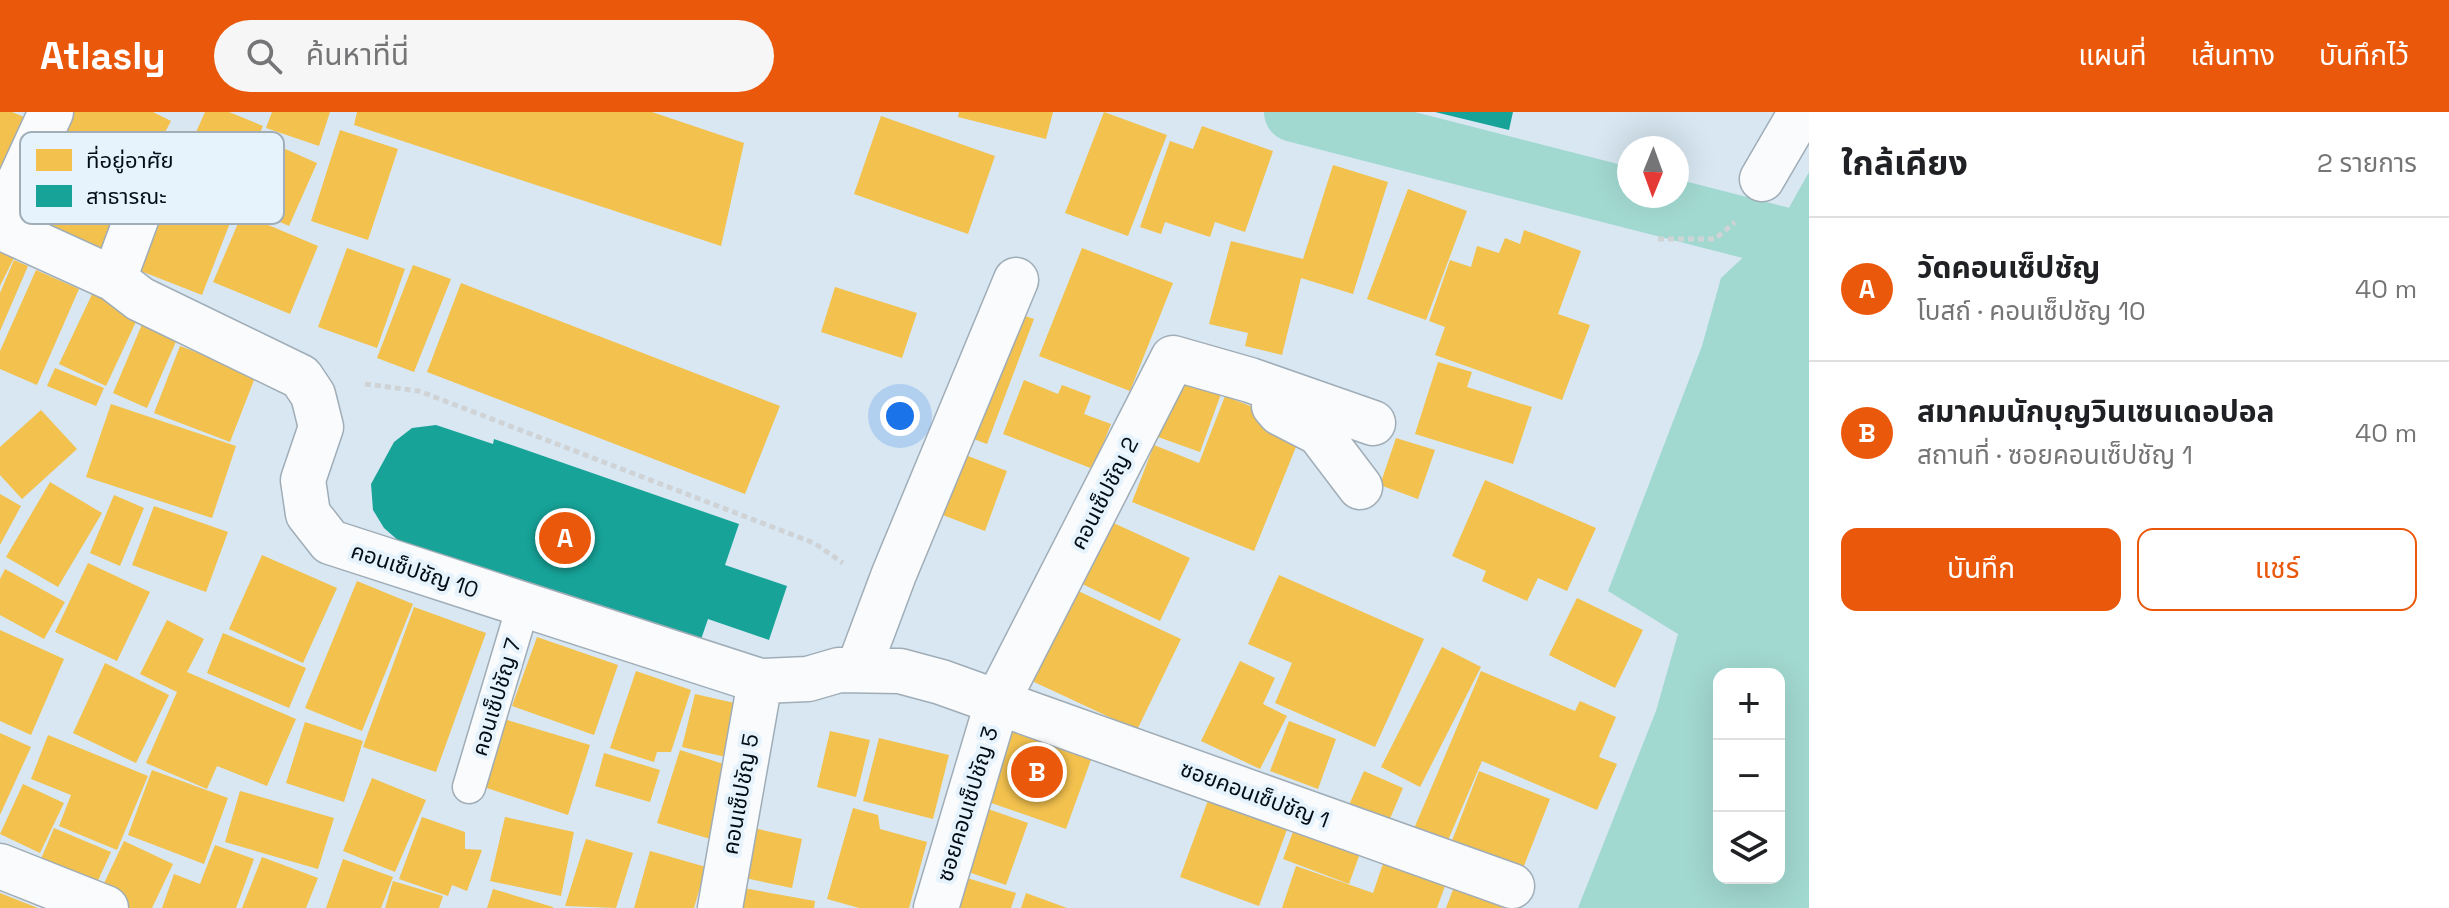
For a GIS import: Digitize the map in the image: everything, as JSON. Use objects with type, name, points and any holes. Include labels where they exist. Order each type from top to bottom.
[{"type":"street","points":[[42,132],[51,112]]},
{"type":"street","points":[[1762,179],[1801,112]]},
{"type":"street","points":[[20,181],[0,225],[114,279],[140,299],[301,377],[313,395]]},
{"type":"street","points":[[114,279],[134,224]]},
{"type":"street","points":[[858,670],[894,574],[1016,280]]},
{"type":"street","name":"คอนเซ็ปชัญ 2","points":[[998,700],[1173,358],[1250,380],[1373,423]]},
{"type":"street","points":[[1250,380],[1280,413],[1319,433],[1360,487]]},
{"type":"street","name":"คอนเซ็ปชัญ 10","points":[[313,395],[321,427],[303,480],[308,514],[330,542],[760,681],[808,679],[839,670],[900,671],[998,700]]},
{"type":"street","name":"คอนเซ็ปชัญ 5","points":[[720,908],[760,681]]},
{"type":"street","name":"ซอยคอนเซ็ปชัญ 1","points":[[998,700],[1512,886]]},
{"type":"street","name":"ซอยคอนเซ็ปชัญ 3","points":[[936,908],[998,700]]},
{"type":"street","points":[[0,866],[106,908]]},
{"type":"lane","name":"คอนเซ็ปชัญ 7","points":[[469,787],[523,606]]},
{"type":"path","points":[[1658,239],[1715,239],[1741,217],[1762,179]]},
{"type":"path","points":[[313,395],[364,384],[419,391],[814,543],[842,560],[845,568]]},
{"type":"shaded area","points":[[1809,172],[1809,908],[1578,908],[1656,711],[1678,634],[1608,591],[1702,346],[1721,278],[1781,222]]},
{"type":"building: ที่อยู่อาศัย","points":[[0,112],[12,112],[36,122],[32,132],[20,132],[20,158],[0,202]]},
{"type":"building: ที่อยู่อาศัย","points":[[69,112],[153,112],[171,121],[165,132],[61,132]]},
{"type":"building: ที่อยู่อาศัย","points":[[205,112],[229,112],[263,126],[260,132],[196,132]]},
{"type":"building: ที่อยู่อาศัย","points":[[272,112],[330,112],[319,146],[266,128]]},
{"type":"building: ที่อยู่อาศัย","points":[[357,112],[652,112],[744,143],[721,246],[354,125]]},
{"type":"building: ที่อยู่อาศัย","points":[[959,112],[1053,112],[1046,139],[958,117]]},
{"type":"building: ที่อยู่อาศัย","points":[[1104,112],[1167,135],[1128,236],[1065,213]]},
{"type":"building: ที่อยู่อาศัย","points":[[881,116],[995,156],[968,234],[854,194]]},
{"type":"building: ที่อยู่อาศัย","points":[[1202,126],[1273,151],[1245,232],[1215,222],[1210,237],[1165,222],[1161,234],[1140,227],[1170,141],[1193,149]]},
{"type":"building: ที่อยู่อาศัย","points":[[340,130],[398,149],[368,240],[311,221]]},
{"type":"building: ที่อยู่อาศัย","points":[[284,148],[317,163],[289,226],[284,224]]},
{"type":"building: ที่อยู่อาศัย","points":[[1333,165],[1388,182],[1353,294],[1301,278],[1282,355],[1245,346],[1248,333],[1209,324],[1231,241],[1303,259]]},
{"type":"building: ที่อยู่อาศัย","points":[[1408,189],[1467,211],[1426,320],[1367,299]]},
{"type":"building: ที่อยู่อาศัย","points":[[42,224],[123,224],[110,257]]},
{"type":"building: ที่อยู่อาศัย","points":[[150,224],[230,224],[202,295],[133,268]]},
{"type":"building: ที่อยู่อาศัย","points":[[238,224],[266,224],[318,246],[290,314],[213,282]]},
{"type":"building: ที่อยู่อาศัย","points":[[1524,230],[1581,251],[1558,314],[1590,325],[1562,400],[1435,355],[1445,327],[1429,321],[1450,260],[1471,267],[1477,246],[1499,253],[1505,238],[1520,244]]},
{"type":"building: ที่อยู่อาศัย","points":[[347,248],[405,269],[377,348],[318,327]]},
{"type":"building: ที่อยู่อาศัย","points":[[1082,248],[1173,283],[1130,391],[1039,356]]},
{"type":"building: ที่อยู่อาศัย","points":[[0,252],[14,258],[0,286]]},
{"type":"building: ที่อยู่อาศัย","points":[[14,260],[28,266],[0,331],[0,293]]},
{"type":"building: ที่อยู่อาศัย","points":[[413,265],[451,279],[414,372],[377,358]]},
{"type":"building: ที่อยู่อาศัย","points":[[36,270],[79,289],[37,385],[0,369],[0,351]]},
{"type":"building: ที่อยู่อาศัย","points":[[461,283],[780,406],[745,494],[427,372]]},
{"type":"building: ที่อยู่อาศัย","points":[[835,287],[917,313],[902,358],[821,332]]},
{"type":"building: ที่อยู่อาศัย","points":[[95,288],[141,311],[106,386],[59,364]]},
{"type":"building: ที่อยู่อาศัย","points":[[1010,311],[1034,319],[987,444],[963,435]]},
{"type":"building: ที่อยู่อาศัย","points":[[143,322],[178,337],[147,408],[113,393]]},
{"type":"building: ที่อยู่อาศัย","points":[[180,346],[256,375],[230,442],[154,413]]},
{"type":"building: ที่อยู่อาศัย","points":[[1438,362],[1472,372],[1467,387],[1532,407],[1513,464],[1415,434]]},
{"type":"building: ที่อยู่อาศัย","points":[[55,368],[104,388],[96,406],[47,386]]},
{"type":"building: ที่อยู่อาศัย","points":[[1184,368],[1225,383],[1200,452],[1158,437]]},
{"type":"building: ที่อยู่อาศัย","points":[[1024,380],[1058,394],[1062,385],[1091,396],[1084,414],[1111,424],[1093,469],[1003,434]]},
{"type":"building: ที่อยู่อาศัย","points":[[1225,396],[1304,427],[1254,551],[1132,502],[1154,445],[1199,463]]},
{"type":"building: ที่อยู่อาศัย","points":[[111,404],[236,446],[212,518],[86,477]]},
{"type":"building: ที่อยู่อาศัย","points":[[41,410],[77,449],[22,499],[0,475],[0,447]]},
{"type":"building: ที่อยู่อาศัย","points":[[1396,438],[1435,450],[1418,499],[1380,485]]},
{"type":"building: ที่อยู่อาศัย","points":[[955,451],[1007,471],[985,531],[932,511]]},
{"type":"building: ที่อยู่อาศัย","points":[[1485,480],[1596,528],[1567,591],[1538,578],[1527,601],[1482,581],[1486,571],[1452,556]]},
{"type":"building: ที่อยู่อาศัย","points":[[50,482],[102,513],[58,587],[6,557]]},
{"type":"building: ที่อยู่อาศัย","points":[[0,494],[21,506],[0,545]]},
{"type":"building: ที่อยู่อาศัย","points":[[114,495],[144,508],[120,566],[90,553]]},
{"type":"building: ที่อยู่อาศัย","points":[[154,506],[228,532],[206,592],[132,565]]},
{"type":"building: ที่อยู่อาศัย","points":[[1107,520],[1190,558],[1160,621],[1078,582]]},
{"type":"building: ที่อยู่อาศัย","points":[[262,555],[337,588],[303,663],[229,629]]},
{"type":"building: ที่อยู่อาศัย","points":[[88,563],[150,592],[117,661],[55,632]]},
{"type":"building: ที่อยู่อาศัย","points":[[5,569],[65,602],[44,639],[0,615],[0,579]]},
{"type":"building: ที่อยู่อาศัย","points":[[1279,575],[1424,639],[1375,747],[1275,703],[1292,663],[1248,644]]},
{"type":"building: ที่อยู่อาศัย","points":[[357,581],[413,604],[362,731],[305,708]]},
{"type":"building: ที่อยู่อาศัย","points":[[1076,590],[1181,639],[1137,730],[1032,681]]},
{"type":"building: ที่อยู่อาศัย","points":[[1577,598],[1643,630],[1615,688],[1549,655]]},
{"type":"building: ที่อยู่อาศัย","points":[[414,607],[486,633],[436,772],[363,747]]},
{"type":"building: ที่อยู่อาศัย","points":[[167,620],[204,639],[187,672],[296,719],[267,786],[217,766],[207,789],[146,763],[177,692],[140,674]]},
{"type":"building: ที่อยู่อาศัย","points":[[0,630],[64,659],[31,735],[0,721]]},
{"type":"building: ที่อยู่อาศัย","points":[[223,633],[306,668],[289,708],[207,673]]},
{"type":"building: ที่อยู่อาศัย","points":[[537,637],[618,665],[594,735],[512,706]]},
{"type":"building: ที่อยู่อาศัย","points":[[1442,647],[1481,667],[1420,787],[1381,767]]},
{"type":"building: ที่อยู่อาศัย","points":[[1240,661],[1275,678],[1263,704],[1287,716],[1260,769],[1201,741]]},
{"type":"building: ที่อยู่อาศัย","points":[[105,663],[169,695],[136,763],[73,733]]},
{"type":"building: ที่อยู่อาศัย","points":[[636,671],[691,690],[671,752],[657,752],[654,762],[610,748]]},
{"type":"building: ที่อยู่อาศัย","points":[[1481,671],[1575,711],[1580,701],[1616,717],[1599,757],[1617,764],[1597,810],[1482,761],[1446,845],[1413,831]]},
{"type":"building: ที่อยู่อาศัย","points":[[695,694],[752,707],[739,760],[682,747]]},
{"type":"building: ที่อยู่อาศัย","points":[[1007,715],[1096,746],[1066,829],[977,798]]},
{"type":"building: ที่อยู่อาศัย","points":[[504,719],[590,745],[568,815],[484,787]]},
{"type":"building: ที่อยู่อาศัย","points":[[1289,721],[1336,739],[1318,789],[1270,771]]},
{"type":"building: ที่อยู่อาศัย","points":[[305,722],[363,741],[344,802],[286,783]]},
{"type":"building: ที่อยู่อาศัย","points":[[830,731],[870,740],[856,797],[817,787]]},
{"type":"building: ที่อยู่อาศัย","points":[[0,733],[31,747],[0,815]]},
{"type":"building: ที่อยู่อาศัย","points":[[48,735],[148,776],[117,850],[59,826],[71,795],[31,779]]},
{"type":"building: ที่อยู่อาศัย","points":[[879,738],[949,755],[933,819],[863,801]]},
{"type":"building: ที่อยู่อาศัย","points":[[680,750],[739,769],[717,841],[657,823]]},
{"type":"building: ที่อยู่อาศัย","points":[[604,753],[660,770],[650,802],[595,786]]},
{"type":"building: ที่อยู่อาศัย","points":[[152,770],[228,798],[204,864],[128,835]]},
{"type":"building: ที่อยู่อาศัย","points":[[1364,771],[1403,788],[1389,821],[1349,805]]},
{"type":"building: ที่อยู่อาศัย","points":[[1479,771],[1550,799],[1522,871],[1451,843]]},
{"type":"building: ที่อยู่อาศัย","points":[[372,778],[426,800],[395,872],[343,851]]},
{"type":"building: ที่อยู่อาศัย","points":[[23,784],[64,803],[40,853],[0,834]]},
{"type":"building: ที่อยู่อาศัย","points":[[240,791],[334,818],[318,869],[225,842]]},
{"type":"building: ที่อยู่อาศัย","points":[[1210,795],[1289,824],[1259,906],[1180,877]]},
{"type":"building: ที่อยู่อาศัย","points":[[974,804],[1028,823],[1006,885],[951,866]]},
{"type":"building: ที่อยู่อาศัย","points":[[853,808],[878,815],[880,829],[927,842],[909,908],[859,908],[827,899]]},
{"type":"building: ที่อยู่อาศัย","points":[[422,817],[465,832],[465,849],[482,850],[467,891],[452,885],[448,896],[399,879]]},
{"type":"building: ที่อยู่อาศัย","points":[[505,817],[574,832],[561,896],[490,881]]},
{"type":"building: ที่อยู่อาศัย","points":[[1298,818],[1364,842],[1349,884],[1283,859]]},
{"type":"building: ที่อยู่อาศัย","points":[[745,826],[802,839],[792,888],[735,876]]},
{"type":"building: ที่อยู่อาศัย","points":[[54,828],[111,852],[90,898],[35,873]]},
{"type":"building: ที่อยู่อาศัย","points":[[586,839],[633,853],[616,908],[565,906]]},
{"type":"building: ที่อยู่อาศัย","points":[[124,841],[173,864],[152,908],[123,908],[98,896]]},
{"type":"building: ที่อยู่อาศัย","points":[[215,845],[254,859],[236,908],[162,908],[174,874],[200,884]]},
{"type":"building: ที่อยู่อาศัย","points":[[650,851],[706,867],[694,908],[634,908]]},
{"type":"building: ที่อยู่อาศัย","points":[[1387,852],[1450,872],[1437,908],[1282,908],[1296,866],[1373,893]]},
{"type":"building: ที่อยู่อาศัย","points":[[262,857],[318,878],[306,908],[242,908]]},
{"type":"building: ที่อยู่อาศัย","points":[[343,859],[393,877],[381,908],[326,908]]},
{"type":"building: ที่อยู่อาศัย","points":[[951,873],[1016,893],[1011,908],[940,908]]},
{"type":"building: ที่อยู่อาศัย","points":[[393,881],[443,896],[439,908],[385,908]]},
{"type":"building: ที่อยู่อาศัย","points":[[1454,887],[1504,908],[1446,908]]},
{"type":"building: ที่อยู่อาศัย","points":[[743,888],[815,901],[814,908],[739,908]]},
{"type":"building: ที่อยู่อาศัย","points":[[493,889],[553,907],[553,908],[487,908]]},
{"type":"building: ที่อยู่อาศัย","points":[[0,893],[38,908],[0,908]]},
{"type":"building: ที่อยู่อาศัย","points":[[1026,893],[1067,908],[1021,908]]},
{"type":"building: สาธารณะ","points":[[1435,112],[1513,112],[1509,130]]},
{"type":"building: สาธารณะ","points":[[436,425],[493,444],[494,439],[739,524],[725,565],[787,586],[769,640],[708,619],[696,654],[408,549],[384,528],[373,510],[371,484],[394,442],[412,428]]},
{"type":"waterway","points":[[1294,112],[1809,244]]},
{"type":"place","name":"วัดคอนเซ็ปชัญ","points":[[565,538]]},
{"type":"place","name":"สมาคมนักบุญวินเซนเดอปอล","points":[[1037,772]]}]
